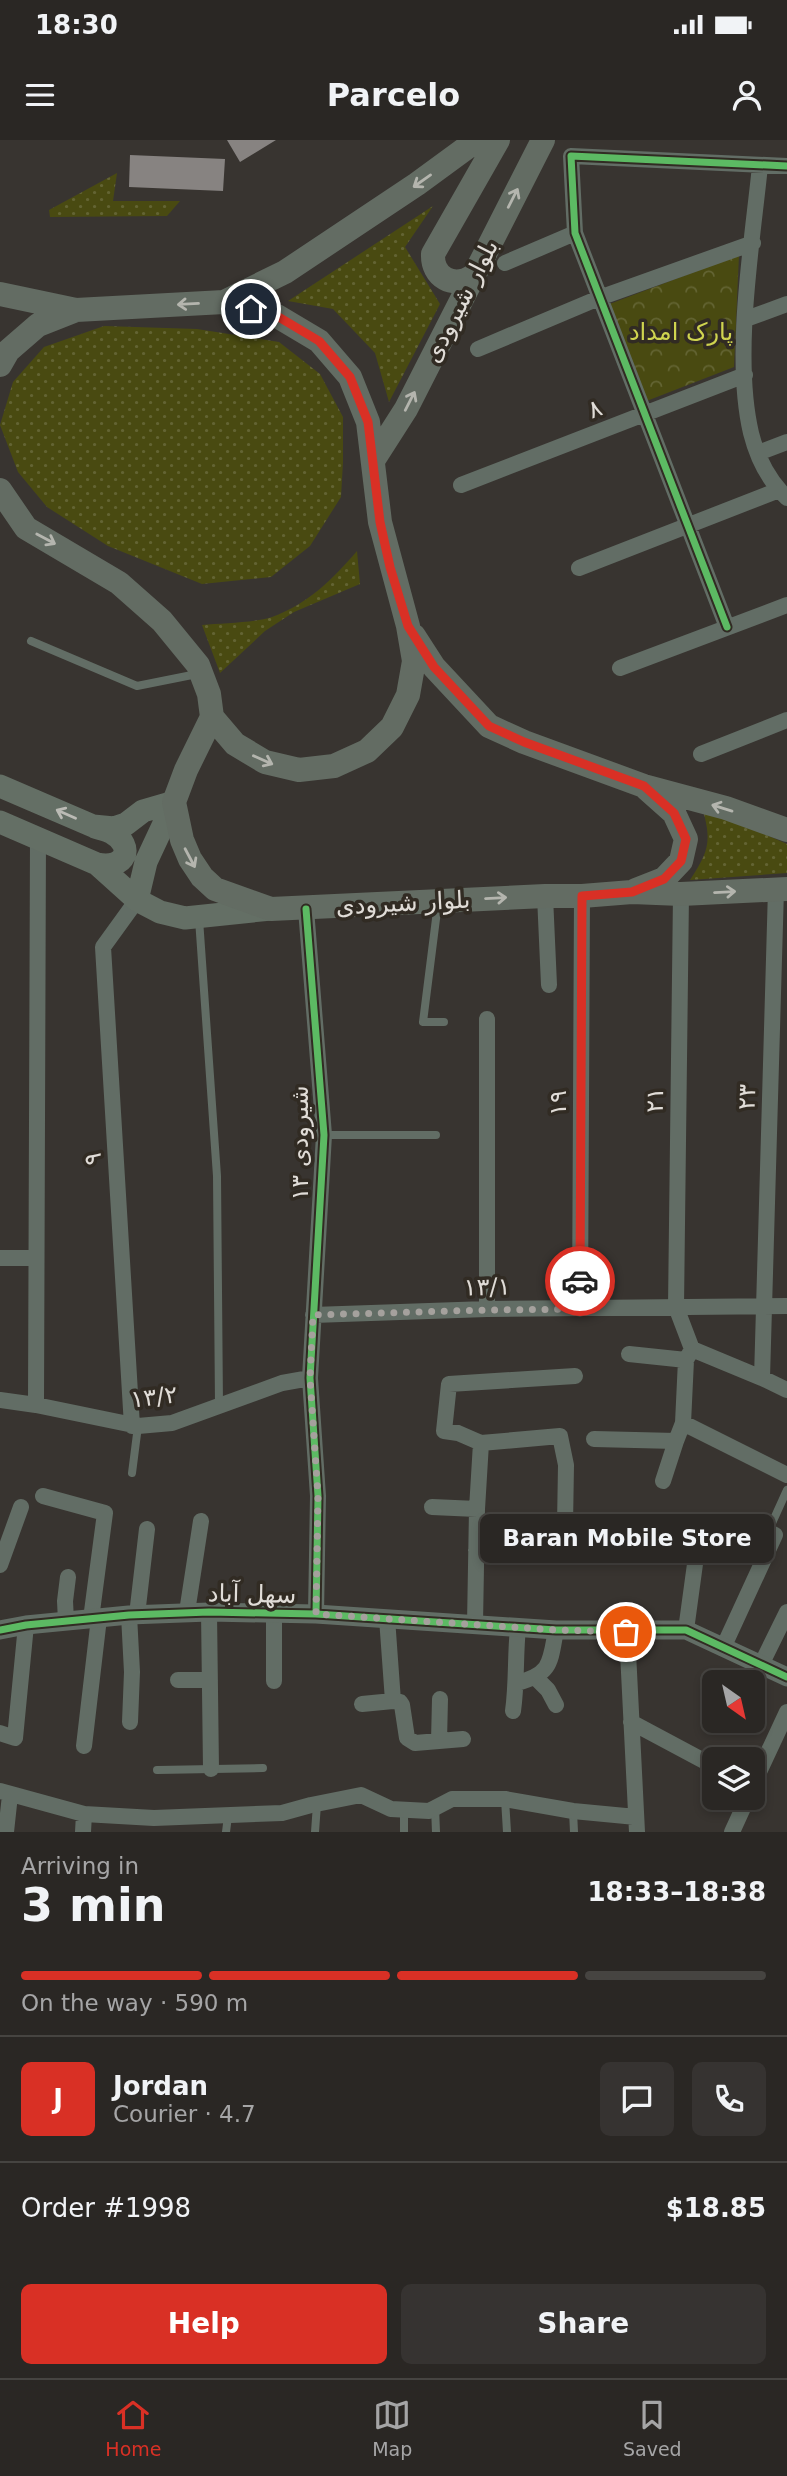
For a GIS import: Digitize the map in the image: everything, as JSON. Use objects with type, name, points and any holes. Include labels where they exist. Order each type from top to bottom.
[{"type":"main road","points":[[224,302],[285,272],[417,184],[477,140]]},
{"type":"main road","points":[[473,276],[459,282],[445,279],[435,268],[433,254],[498,140]]},
{"type":"main road","name":"بلوار شیرودی","points":[[374,459],[406,410],[543,140]]},
{"type":"main road","points":[[0,294],[76,310],[224,302],[277,316],[319,341],[350,377],[368,422],[380,522],[408,626],[414,660],[408,695],[392,727],[367,751],[334,766],[299,770],[265,762],[235,744],[212,717],[209,694],[198,665],[162,621],[119,583],[26,528],[0,490]]},
{"type":"main road","points":[[0,365],[8,351],[38,325],[76,310]]},
{"type":"main road","points":[[408,626],[434,667],[489,726],[524,742],[644,786],[726,808],[787,830]]},
{"type":"main road","points":[[137,900],[146,862],[212,717]]},
{"type":"main road","points":[[0,786],[113,833],[124,850],[124,857],[117,864],[97,864],[0,822]]},
{"type":"main road","points":[[632,892],[664,879],[681,861],[686,839],[674,813],[644,786]]},
{"type":"main road","points":[[93,826],[114,828],[126,824],[143,811],[174,802]]},
{"type":"main road","name":"بلوار شیرودی","points":[[174,802],[182,840],[202,877],[215,889],[271,909],[632,892],[681,894],[782,889]]},
{"type":"main road","points":[[97,864],[137,900],[160,912],[185,918],[271,909]]},
{"type":"street","points":[[727,627],[575,233],[571,156],[787,166]]},
{"type":"street","points":[[579,568],[687,526],[783,494],[765,470],[751,433],[745,376],[746,318],[760,166]]},
{"type":"street","points":[[505,264],[575,233]]},
{"type":"street","points":[[478,349],[599,298],[752,243]]},
{"type":"street","points":[[746,318],[787,304]]},
{"type":"street","name":"۸","points":[[461,485],[745,376]]},
{"type":"street","points":[[758,453],[787,442]]},
{"type":"street","points":[[620,668],[787,605]]},
{"type":"street","points":[[701,754],[787,720]]},
{"type":"street","points":[[36,1405],[38,837]]},
{"type":"street","name":"۲۳","points":[[762,1378],[782,889]]},
{"type":"street","name":"۲۱","points":[[676,1307],[681,894]]},
{"type":"street","points":[[545,896],[549,985]]},
{"type":"street","name":"۱۹","points":[[580,1309],[582,896]]},
{"type":"street","name":"۹","points":[[135,1426],[103,947],[137,900]]},
{"type":"street","name":"شیرودی ۱۳","points":[[306,909],[324,1135],[310,1378],[318,1496],[316,1614]]},
{"type":"street","points":[[487,1019],[487,1310]]},
{"type":"street","points":[[0,1258],[35,1258]]},
{"type":"street","name":"۱۳/۱","points":[[313,1315],[787,1306]]},
{"type":"street","points":[[663,1481],[683,1423],[689,1355],[676,1307]]},
{"type":"street","points":[[629,1354],[689,1355],[762,1378],[787,1390]]},
{"type":"street","points":[[565,1525],[566,1465],[560,1436],[481,1443],[458,1433],[444,1431],[449,1384],[575,1376]]},
{"type":"street","name":"۱۳/۲","points":[[0,1401],[36,1405],[135,1426],[172,1423],[282,1383],[310,1378]]},
{"type":"street","points":[[683,1423],[787,1475]]},
{"type":"street","points":[[594,1439],[676,1441]]},
{"type":"street","points":[[475,1624],[481,1443]]},
{"type":"street","points":[[43,1496],[105,1513],[84,1746]]},
{"type":"street","points":[[0,1565],[21,1507]]},
{"type":"street","points":[[432,1507],[477,1509]]},
{"type":"street","points":[[187,1612],[201,1521]]},
{"type":"street","points":[[723,1648],[775,1535],[750,1523]]},
{"type":"street","points":[[130,1722],[133,1615],[147,1529]]},
{"type":"street","points":[[626,1534],[687,1532],[696,1535],[698,1542],[686,1630]]},
{"type":"street","points":[[476,1549],[537,1545]]},
{"type":"street","points":[[66,1621],[68,1577]]},
{"type":"street","points":[[208,1612],[211,1769]]},
{"type":"street","points":[[274,1612],[274,1681]]},
{"type":"street","name":"سهل آباد","points":[[0,1630],[133,1615],[274,1612],[556,1630],[686,1630],[787,1677]]},
{"type":"street","points":[[761,1665],[787,1612]]},
{"type":"street","points":[[387,1618],[393,1700]]},
{"type":"street","points":[[0,1733],[15,1738],[26,1625]]},
{"type":"street","points":[[513,1711],[517,1683],[515,1656],[518,1628]]},
{"type":"street","points":[[517,1683],[536,1678],[548,1667],[556,1630]]},
{"type":"street","points":[[6,1832],[5,1793],[84,1814],[154,1825],[227,1824],[361,1795],[391,1809],[429,1811],[452,1799],[505,1799],[637,1824],[626,1632]]},
{"type":"street","points":[[536,1678],[548,1690],[556,1705]]},
{"type":"street","points":[[178,1680],[210,1680]]},
{"type":"street","points":[[439,1741],[440,1699]]},
{"type":"street","points":[[362,1704],[393,1700],[400,1702],[409,1741],[415,1743],[463,1739]]},
{"type":"street","points":[[765,1759],[787,1712]]},
{"type":"street","points":[[631,1722],[702,1760]]},
{"type":"street","points":[[732,1832],[742,1810]]},
{"type":"street","points":[[82,1832],[84,1814]]},
{"type":"lane","points":[[31,641],[137,686],[200,673]]},
{"type":"lane","points":[[438,901],[423,1022],[444,1022]]},
{"type":"lane","points":[[199,916],[217,1176],[219,1405]]},
{"type":"lane","points":[[324,1135],[436,1135]]},
{"type":"lane","points":[[132,1473],[135,1426]]},
{"type":"lane","points":[[768,1532],[787,1490]]},
{"type":"lane","points":[[157,1770],[263,1768]]},
{"type":"lane","points":[[505,1799],[507,1832]]},
{"type":"lane","points":[[315,1832],[317,1804]]},
{"type":"lane","points":[[435,1807],[436,1832]]},
{"type":"lane","points":[[404,1810],[404,1832]]},
{"type":"lane","points":[[573,1811],[575,1832]]},
{"type":"green space","points":[[117,173],[113,201],[180,201],[167,216],[50,217],[49,210]]},
{"type":"green space","points":[[433,206],[405,247],[440,304],[389,402],[375,353],[333,309],[288,301]]},
{"type":"green space","name":"پارک امداد","points":[[739,255],[734,367],[644,402],[607,305]]},
{"type":"green space","points":[[104,326],[197,329],[279,342],[320,374],[343,417],[341,497],[310,546],[271,577],[202,584],[108,546],[47,507],[18,472],[0,425],[13,382],[44,347]]},
{"type":"green space","points":[[357,551],[360,584],[294,612],[265,631],[220,673],[202,625],[256,620],[285,612],[319,590]]},
{"type":"green space","points":[[702,807],[787,844],[787,873],[690,880],[707,845]]},
{"type":"building","points":[[227,140],[276,140],[240,162]]},
{"type":"building","points":[[130,155],[225,159],[223,191],[129,187]]},
{"type":"cycle path","points":[[727,627],[575,233],[571,156],[787,166]]},
{"type":"cycle path","points":[[306,909],[324,1135],[310,1378],[318,1496],[316,1614]]},
{"type":"cycle path","points":[[0,1630],[129,1615],[209,1612],[316,1614],[556,1630],[686,1630],[787,1677]]},
{"type":"way so far","points":[[580,1281],[580,1309],[313,1315],[310,1378],[318,1496],[316,1614],[626,1632]]},
{"type":"place","name":"Baran Mobile Store","points":[[626,1632]]},
{"type":"route","points":[[251,309],[277,316],[319,341],[350,377],[368,422],[380,522],[390,567],[408,626],[434,667],[489,726],[524,742],[644,786],[674,813],[686,839],[681,861],[664,879],[632,892],[582,896],[580,1281]]}]
